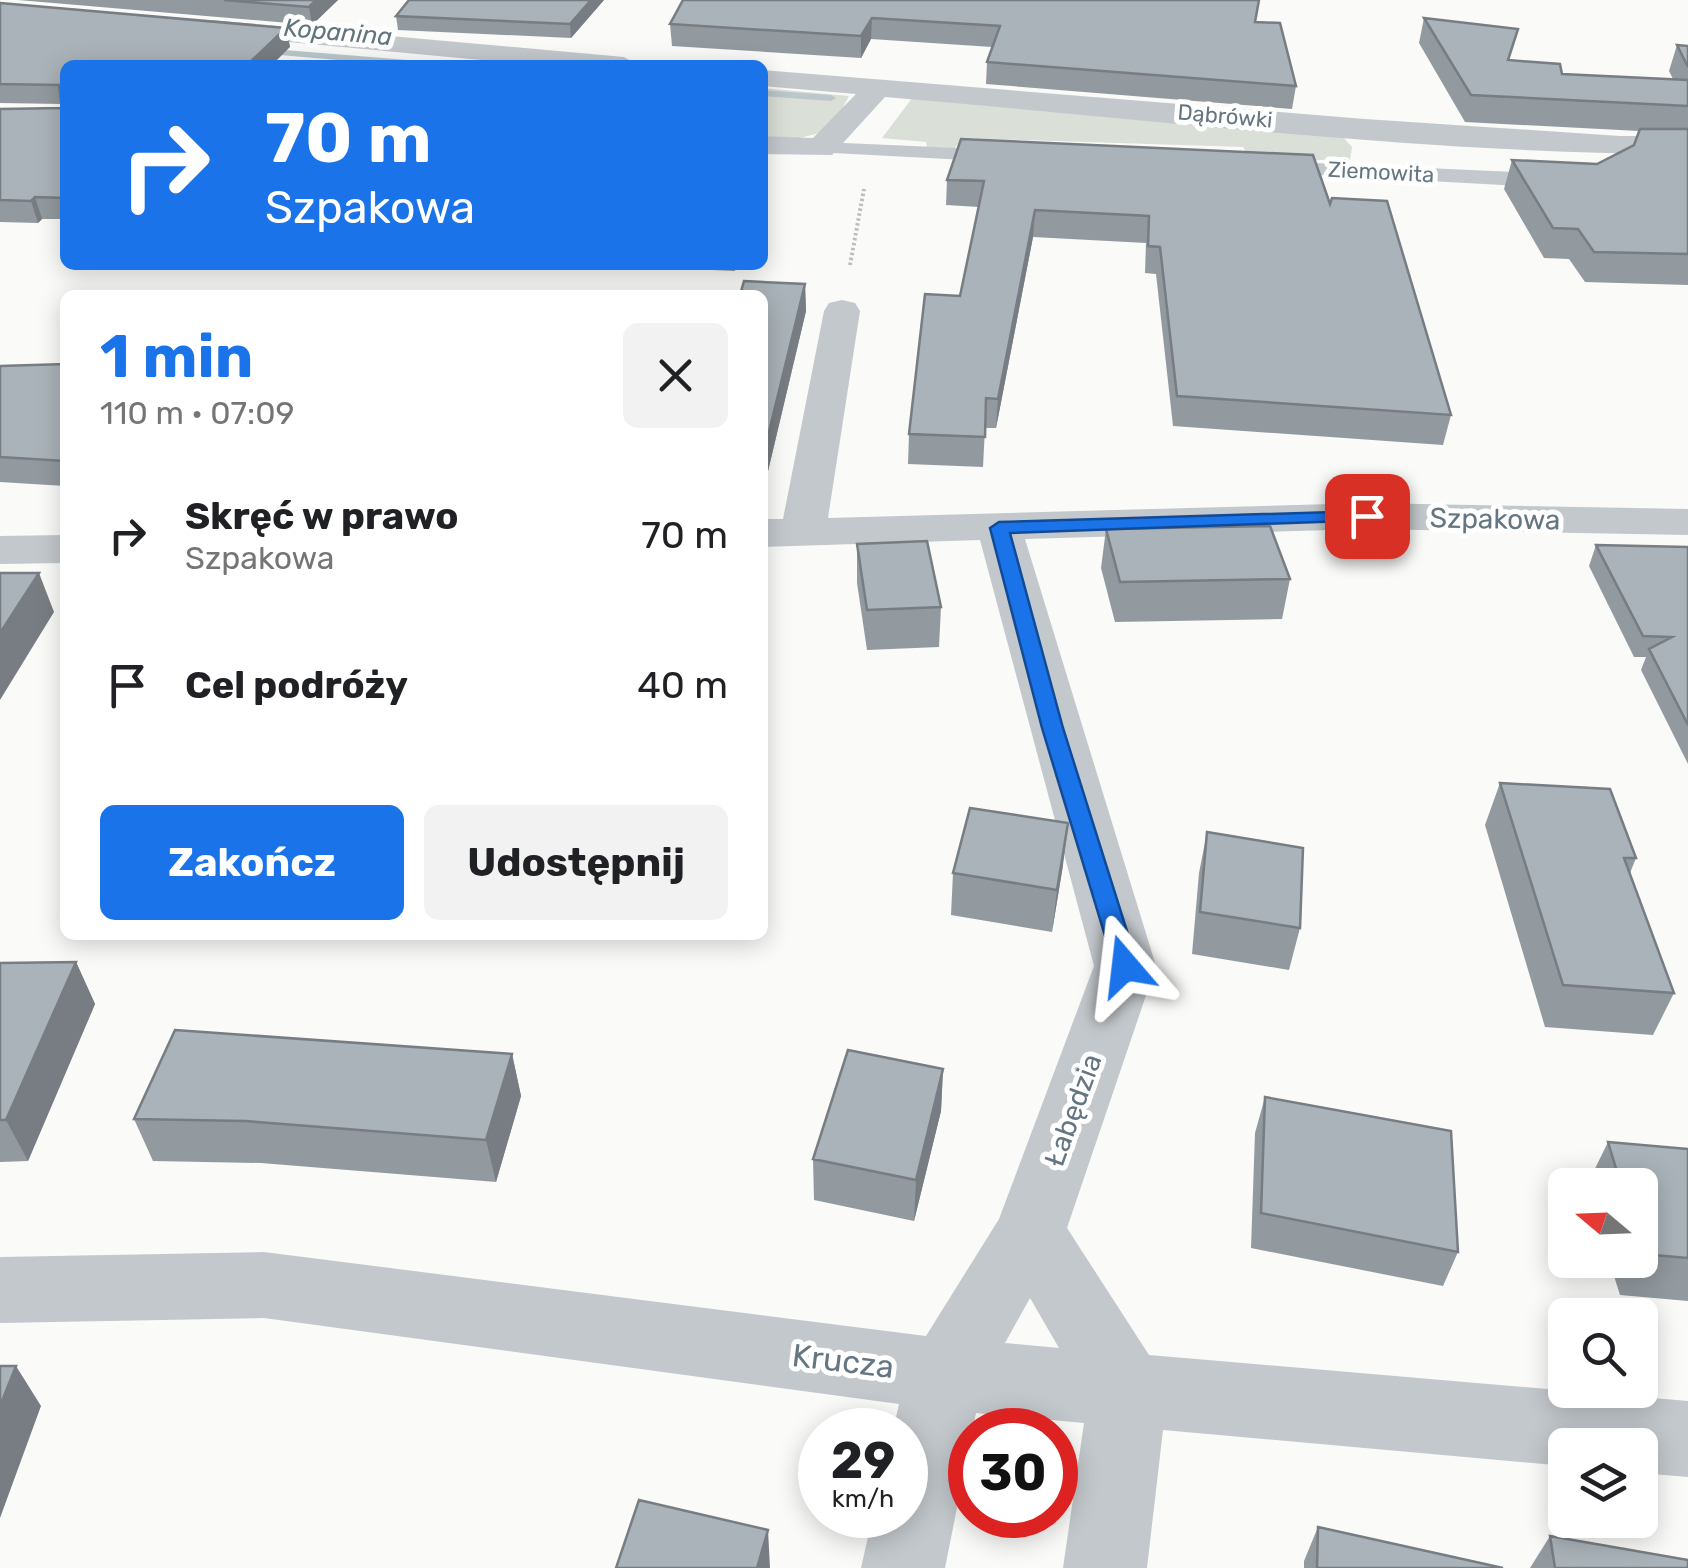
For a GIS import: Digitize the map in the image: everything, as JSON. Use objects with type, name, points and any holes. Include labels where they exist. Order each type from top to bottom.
[{"type":"street","points":[[193,26],[569,60]]},
{"type":"street","name":"Dąbrówki","points":[[768,79],[1365,128],[1617,158],[1688,145]]},
{"type":"street","points":[[768,145],[821,148],[878,88]]},
{"type":"street","points":[[1365,128],[1382,172]]},
{"type":"street","points":[[783,532],[842,311]]},
{"type":"street","name":"Szpakowa","points":[[783,532],[1367,516],[1688,522]]},
{"type":"street","name":"Łabędzia","points":[[903,1568],[945,1374],[1030,1232],[1125,966],[1052,728],[999,528]]},
{"type":"street","points":[[0,550],[60,549]]},
{"type":"street","points":[[1030,1232],[1128,1392],[1105,1568]]},
{"type":"street","name":"Krucza","points":[[0,1290],[264,1286],[945,1374],[1688,1440]]},
{"type":"lane","points":[[821,148],[1028,156]]},
{"type":"lane","name":"Ziemowita","points":[[1244,166],[1587,182]]},
{"type":"path","points":[[842,311],[871,150]]},
{"type":"shaded area","points":[[768,88],[849,96],[831,130],[800,138],[768,137]]},
{"type":"shaded area","points":[[913,97],[1342,136],[1352,147],[1350,160],[1251,160],[1243,147],[962,138],[955,148],[882,138]]},
{"type":"building","points":[[224,0],[316,0],[309,7]]},
{"type":"building","points":[[409,0],[591,0],[570,24],[396,16]]},
{"type":"building","points":[[683,0],[1259,0],[1255,22],[1280,23],[1296,86],[987,62],[1000,26],[872,18],[861,36],[670,24]]},
{"type":"building","points":[[0,3],[286,28],[252,60],[60,60],[60,93],[59,85],[0,84]]},
{"type":"building","points":[[1424,18],[1518,29],[1508,60],[1560,64],[1562,74],[1688,80],[1688,106],[1471,95]]},
{"type":"building","points":[[1677,45],[1688,46],[1688,67]]},
{"type":"building","points":[[60,108],[60,198],[0,200],[0,109]]},
{"type":"building","points":[[1640,129],[1688,129],[1688,254],[1594,252],[1578,229],[1553,228],[1512,160],[1597,164],[1634,145]]},
{"type":"building","points":[[961,139],[1313,155],[1330,204],[1332,198],[1387,201],[1451,415],[1177,396],[1160,247],[1148,246],[1149,216],[1035,210],[998,399],[986,398],[985,437],[909,434],[925,294],[960,296],[984,181],[947,180]]},
{"type":"building","points":[[744,281],[805,284],[768,436],[768,290],[741,290]]},
{"type":"building","points":[[60,364],[60,461],[0,457],[0,366]]},
{"type":"building","points":[[1270,526],[1290,579],[1120,582],[1106,529]]},
{"type":"building","points":[[927,541],[941,607],[867,610],[857,544]]},
{"type":"building","points":[[1596,545],[1688,547],[1688,725],[1649,649],[1672,637],[1643,636]]},
{"type":"building","points":[[0,573],[39,573],[0,633]]},
{"type":"building","points":[[1500,783],[1610,789],[1636,858],[1624,858],[1674,993],[1563,985]]},
{"type":"building","points":[[970,808],[1068,823],[1057,890],[953,873]]},
{"type":"building","points":[[1207,832],[1303,848],[1300,928],[1200,912]]},
{"type":"building","points":[[76,962],[6,1120],[0,1120],[0,963]]},
{"type":"building","points":[[175,1030],[512,1054],[486,1140],[245,1121],[134,1119]]},
{"type":"building","points":[[848,1050],[943,1069],[916,1180],[813,1159]]},
{"type":"building","points":[[1265,1097],[1451,1131],[1458,1252],[1261,1213]]},
{"type":"building","points":[[1608,1142],[1688,1149],[1688,1258],[1658,1255],[1658,1168],[1616,1168]]},
{"type":"building","points":[[0,1366],[16,1366],[0,1406]]},
{"type":"building","points":[[639,1500],[768,1530],[757,1568],[616,1568]]},
{"type":"building","points":[[1318,1527],[1503,1568],[1317,1568]]},
{"type":"building","points":[[1550,1538],[1688,1560],[1688,1568],[1555,1568]]},
{"type":"waterway","name":"Kopanina","points":[[260,51],[371,60]]},
{"type":"waterway","name":"Kopanina","points":[[768,93],[831,98]]},
{"type":"route","points":[[1125,966],[1052,728],[999,528],[1367,516]]}]
